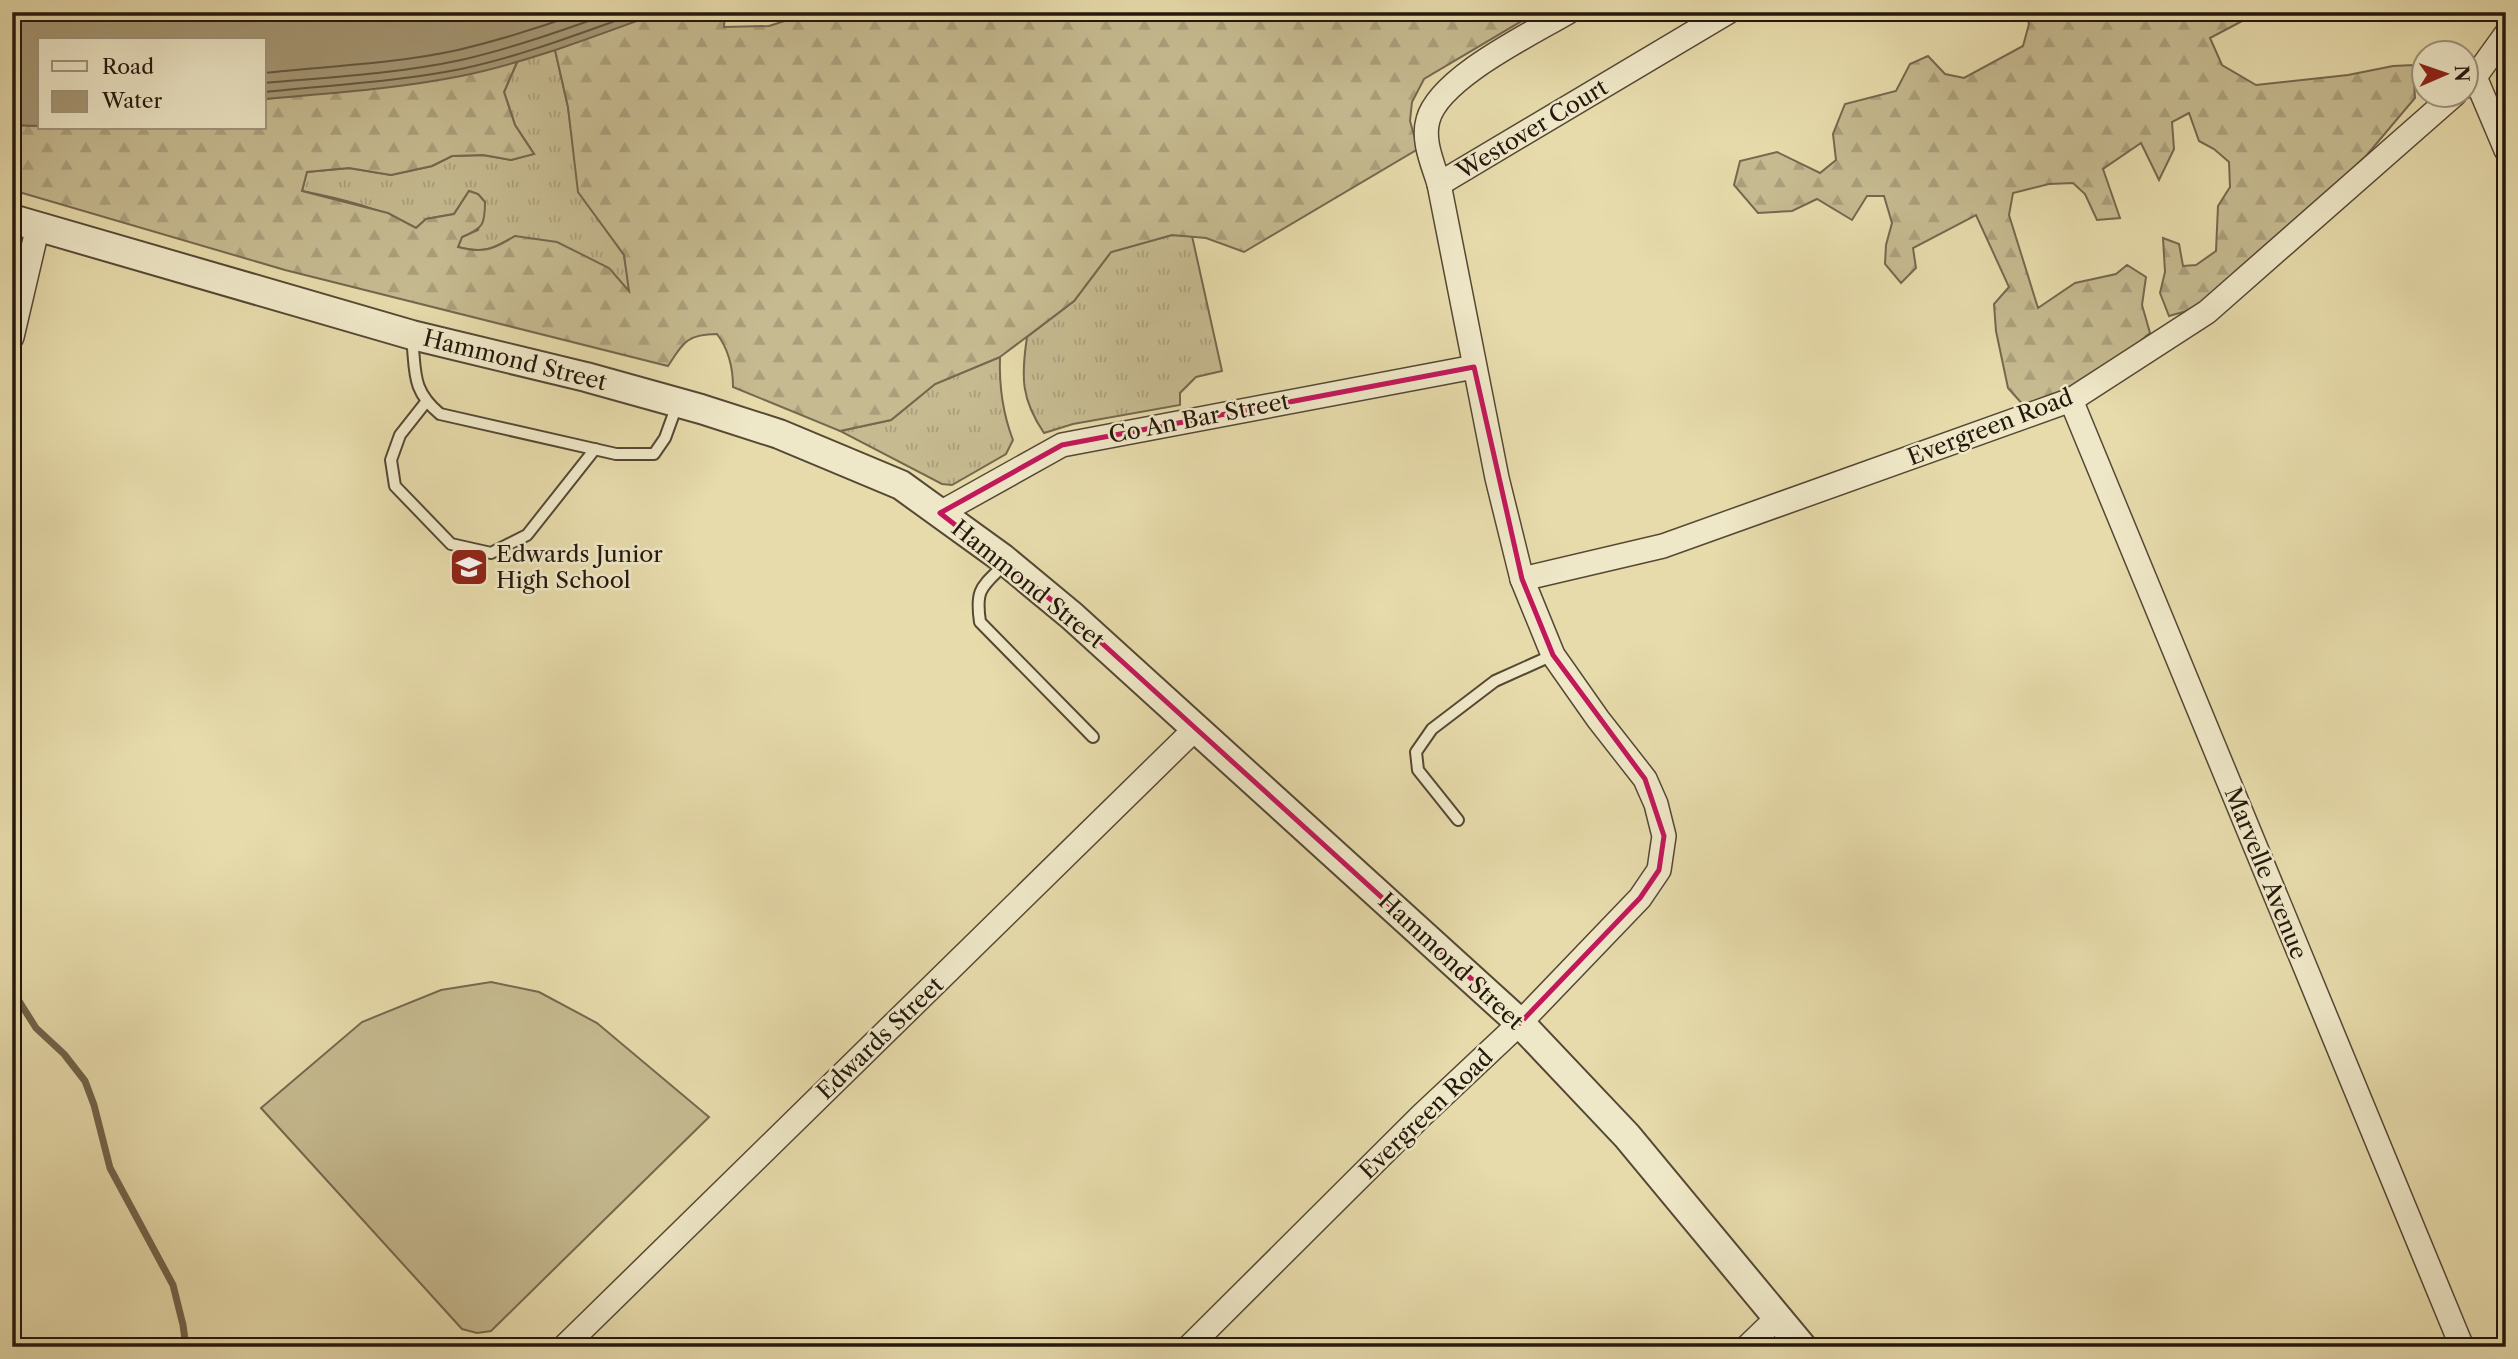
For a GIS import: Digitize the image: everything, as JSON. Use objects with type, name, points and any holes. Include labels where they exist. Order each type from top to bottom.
[{"type":"street","name":"Westover Court","points":[[1568,12],[1475,68],[1458,80],[1439,100],[1428,120],[1427,146],[1439,184],[1728,12]]},
{"type":"street","points":[[2480,68],[2506,34]]},
{"type":"street","points":[[2480,100],[2506,150]]},
{"type":"street","name":"Evergreen Road","points":[[1522,579],[1663,546],[2071,400],[2207,312],[2439,108]]},
{"type":"street","name":"Evergreen Road","points":[[1189,1347],[1520,1023],[1640,898],[1659,870],[1664,836],[1656,804],[1645,779],[1553,655],[1522,579],[1497,478],[1439,184]]},
{"type":"street","points":[[12,337],[25,223]]},
{"type":"street","name":"Hammond Street","points":[[25,223],[412,335],[678,402],[779,434],[901,485],[1007,562],[1072,616],[1520,1023],[1627,1136],[1802,1347]]},
{"type":"street","name":"Co An Bar Street","points":[[940,513],[1062,445],[1474,366]]},
{"type":"street","name":"Marvelle Avenue","points":[[2071,400],[2462,1347]]},
{"type":"street","name":"Edwards Street","points":[[564,1347],[1196,729]]},
{"type":"street","points":[[1747,1347],[1778,1317]]},
{"type":"lane","points":[[412,335],[418,389],[426,402],[440,414],[616,454],[653,454],[665,438],[678,402]]},
{"type":"lane","points":[[426,402],[400,435],[391,460],[395,486],[452,544],[491,553],[527,535],[595,449]]},
{"type":"lane","points":[[1007,562],[981,587],[977,601],[980,622],[1093,737]]},
{"type":"lane","points":[[1458,820],[1418,770],[1416,752],[1432,729],[1495,681],[1553,655]]},
{"type":"highlighted area","points":[[1474,367],[1522,579],[1553,655],[1645,779],[1664,836],[1659,870],[1640,898],[1520,1023],[1072,616],[940,513],[1062,445]]},
{"type":"green space","points":[[661,12],[725,12],[724,27],[769,26],[813,12],[1537,12],[1424,79],[1412,102],[1410,121],[1418,149],[1244,252],[1206,238],[1172,235],[1111,252],[1074,301],[1000,357],[935,384],[891,420],[840,431],[733,387],[730,359],[717,334],[707,334],[687,341],[668,366],[285,270],[12,190],[12,125],[38,126],[38,130],[266,130],[266,99],[416,83],[464,75],[518,60],[504,92],[515,125],[534,154],[511,160],[483,155],[452,156],[432,166],[391,175],[349,168],[307,172],[302,191],[388,213],[416,228],[426,219],[454,214],[469,191],[478,194],[485,202],[484,216],[479,228],[462,237],[458,247],[488,249],[515,236],[557,242],[609,268],[629,291],[624,255],[578,192],[568,107],[555,50]]},
{"type":"green space","points":[[2025,12],[2249,12],[2246,19],[2210,38],[2222,65],[2256,85],[2410,65],[2410,104],[2366,156],[2204,306],[2169,316],[2160,293],[2165,272],[2163,238],[2179,244],[2183,266],[2196,265],[2216,251],[2218,206],[2230,187],[2229,162],[2199,141],[2189,113],[2172,122],[2174,149],[2159,180],[2141,143],[2103,169],[2120,218],[2097,220],[2085,194],[2073,183],[2049,184],[2013,193],[2009,215],[2038,308],[2075,283],[2116,274],[2127,265],[2146,277],[2142,305],[2150,333],[2091,376],[2025,407],[2008,388],[1996,331],[1994,304],[2009,287],[1976,215],[1913,248],[1916,268],[1901,283],[1885,264],[1886,245],[1892,223],[1884,196],[1867,196],[1852,220],[1817,199],[1792,211],[1758,213],[1734,185],[1740,161],[1777,152],[1820,173],[1836,160],[1833,134],[1845,104],[1896,91],[1910,64],[1928,56],[1945,74],[1964,78],[2023,46],[2029,24]]},
{"type":"green space","points":[[555,50],[568,107],[579,192],[624,255],[630,292],[515,236],[488,249],[458,247],[462,237],[478,230],[485,202],[478,194],[469,191],[454,214],[426,219],[416,228],[361,205],[302,191],[306,172],[349,168],[391,175],[432,166],[452,156],[483,155],[511,160],[534,154],[515,125],[504,92],[518,60]]},
{"type":"green space","points":[[1172,235],[1192,236],[1222,371],[1196,377],[1180,393],[1180,405],[1073,424],[1044,433],[1031,409],[1025,387],[1027,337],[1074,301],[1111,252]]},
{"type":"green space","points":[[1000,357],[1002,399],[1013,440],[1006,454],[952,485],[942,484],[840,431],[891,420],[935,384]]},
{"type":"green space","points":[[491,982],[539,992],[597,1023],[709,1117],[491,1331],[477,1333],[462,1329],[261,1108],[362,1022],[441,990]]},
{"type":"water","points":[[12,12],[661,12],[537,56],[461,76],[388,87],[266,99],[266,38],[38,38],[38,126],[12,125]]},
{"type":"waterway","points":[[12,990],[36,1028],[64,1054],[85,1081],[110,1168],[173,1285],[186,1347]]},
{"type":"place","name":"Edwards Junior High School","points":[[469,567]]}]
